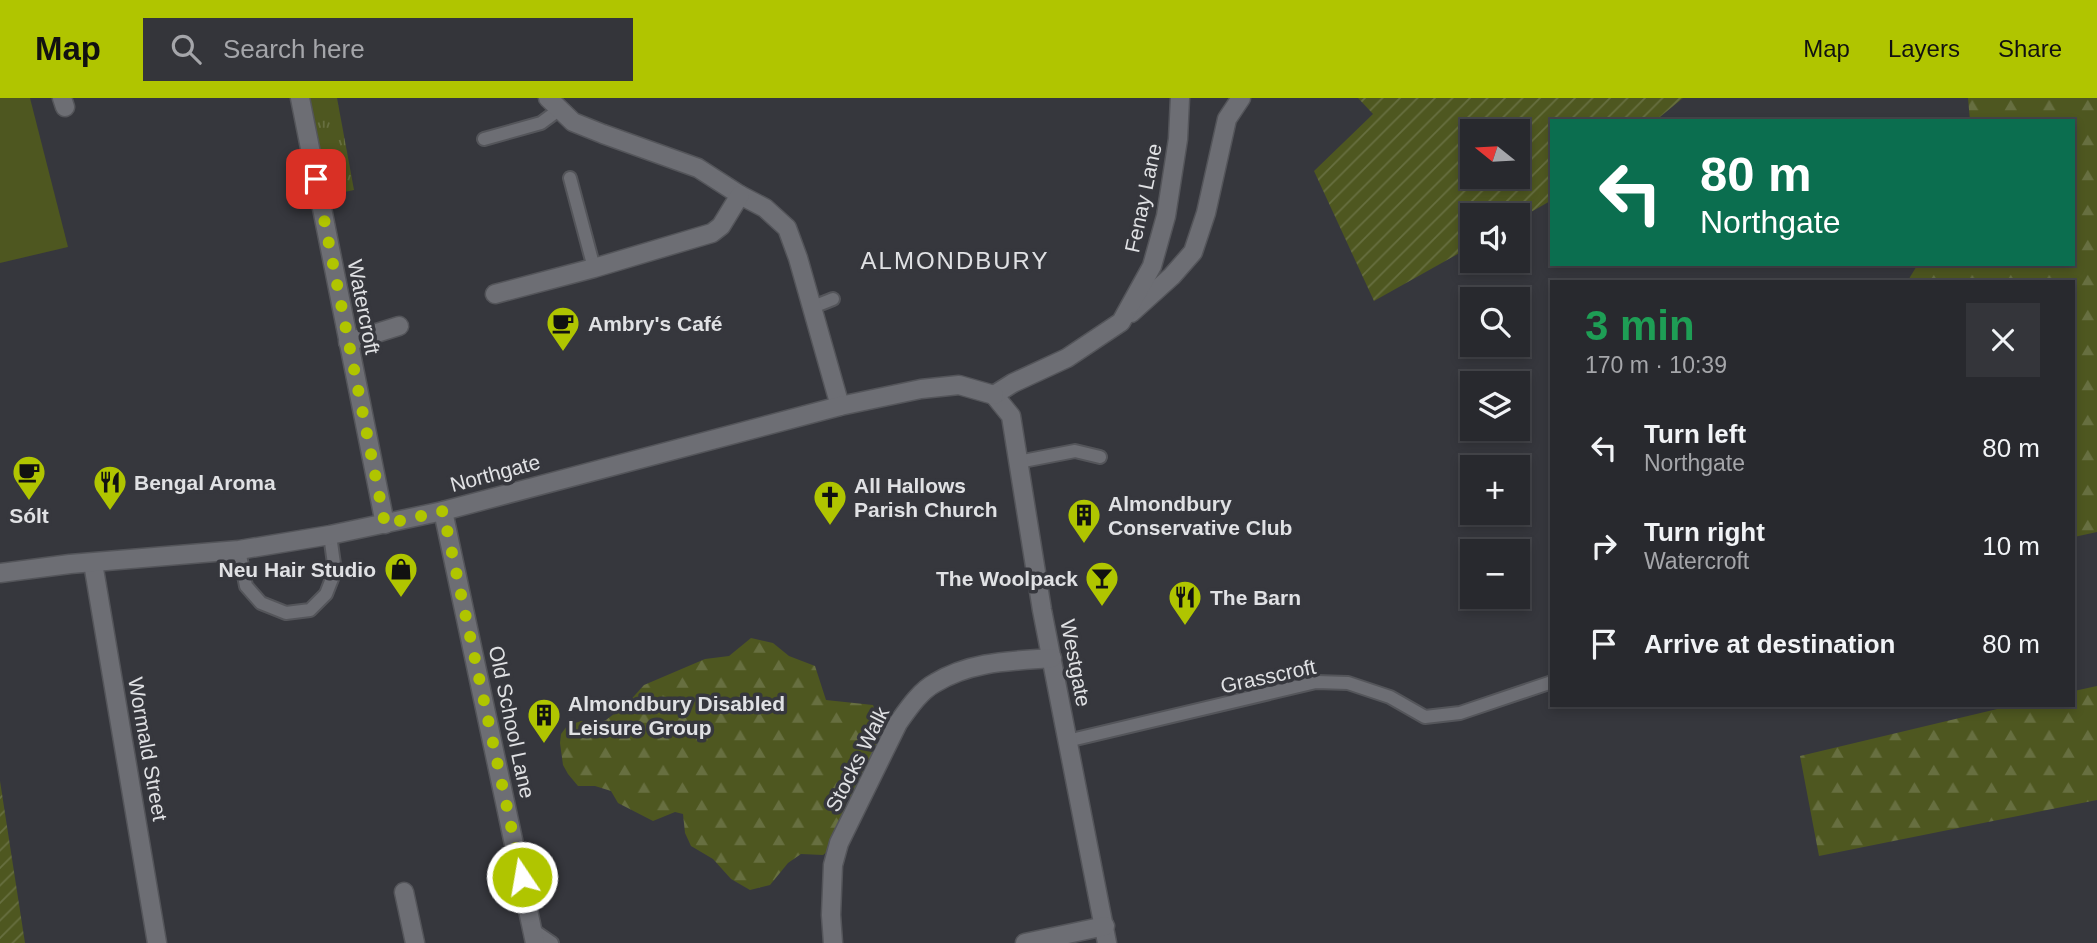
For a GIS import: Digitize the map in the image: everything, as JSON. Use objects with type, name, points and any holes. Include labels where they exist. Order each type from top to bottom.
[{"type":"street","name":"Watercroft","points":[[300,98],[385,524]]},
{"type":"street","name":"Fenay Lane","points":[[994,395],[1013,383],[1067,358],[1121,322],[1152,266],[1166,215],[1178,139],[1180,98]]},
{"type":"street","points":[[1121,322],[1172,276],[1193,252],[1206,213],[1227,119],[1241,98]]},
{"type":"street","points":[[554,103],[573,122],[698,168],[765,208],[787,228],[813,307],[840,406]]},
{"type":"street","points":[[495,294],[712,233],[721,226],[740,195]]},
{"type":"street","points":[[348,342],[399,326]]},
{"type":"street","name":"Northgate","points":[[0,573],[239,550],[330,535],[443,511],[840,406],[921,389],[959,385],[994,395]]},
{"type":"street","name":"Westgate","points":[[994,395],[1011,416],[1067,741],[1106,935]]},
{"type":"street","name":"Old School Lane","points":[[443,511],[534,937]]},
{"type":"street","name":"Wormald Street","points":[[93,563],[157,943]]},
{"type":"street","name":"Stocks Walk","points":[[833,943],[833,865],[839,843],[898,723],[911,705],[933,683],[978,664],[1052,658]]},
{"type":"street","points":[[404,892],[415,943]]},
{"type":"street","points":[[1025,943],[1106,935]]},
{"type":"lane","points":[[484,139],[541,123],[554,103]]},
{"type":"lane","points":[[570,178],[594,268]]},
{"type":"lane","points":[[813,307],[833,299]]},
{"type":"lane","points":[[1018,462],[1075,451],[1100,457]]},
{"type":"lane","points":[[239,550],[246,586],[261,603],[286,613],[310,610],[327,594],[335,571],[330,535]]},
{"type":"lane","name":"Grasscroft","points":[[1067,741],[1316,682],[1348,683],[1390,697],[1425,717],[1460,713],[1550,683]]},
{"type":"lane","points":[[534,937],[552,943]]},
{"type":"green space","points":[[0,98],[30,98],[68,247],[0,263]]},
{"type":"green space","points":[[307,98],[337,98],[354,190],[325,196]]},
{"type":"green space","points":[[1358,98],[1683,98],[1657,119],[1550,119],[1550,201],[1530,213],[1530,203],[1460,203],[1460,253],[1374,301],[1314,171],[1373,114]]},
{"type":"green space","points":[[1968,98],[2097,98],[2097,532],[2075,537],[2075,280],[1908,280],[1917,266],[2075,266],[2075,119],[1970,119]]},
{"type":"green space","points":[[751,638],[773,643],[789,656],[815,666],[826,700],[873,705],[886,739],[865,791],[846,798],[843,824],[836,845],[823,855],[801,854],[788,863],[770,885],[750,890],[731,879],[713,859],[691,846],[685,833],[683,814],[675,812],[653,821],[618,803],[611,791],[595,786],[578,786],[563,765],[560,743],[561,734],[567,726],[581,721],[597,723],[606,720],[627,704],[644,685],[705,659],[729,656]]},
{"type":"green space","points":[[2097,686],[2097,800],[1819,856],[1800,756],[2006,707],[2075,707],[2075,691]]},
{"type":"green space","points":[[0,781],[25,943],[0,943]]},
{"type":"place","name":"Ambry's Café","points":[[563,353]]},
{"type":"place","name":"Sólt","points":[[29,502]]},
{"type":"place","name":"Bengal Aroma","points":[[110,512]]},
{"type":"place","name":"All Hallows Parish Church","points":[[830,527]]},
{"type":"place","name":"Almondbury Conservative Club","points":[[1084,545]]},
{"type":"place","name":"Neu Hair Studio","points":[[401,599]]},
{"type":"place","name":"The Woolpack","points":[[1102,608]]},
{"type":"place","name":"The Barn","points":[[1185,627]]},
{"type":"place","name":"Almondbury Disabled Leisure Group","points":[[544,745]]},
{"type":"district","name":"ALMONDBURY","points":[[955,260]]},
{"type":"route","points":[[316,179],[385,524],[443,511],[522,877]]}]
